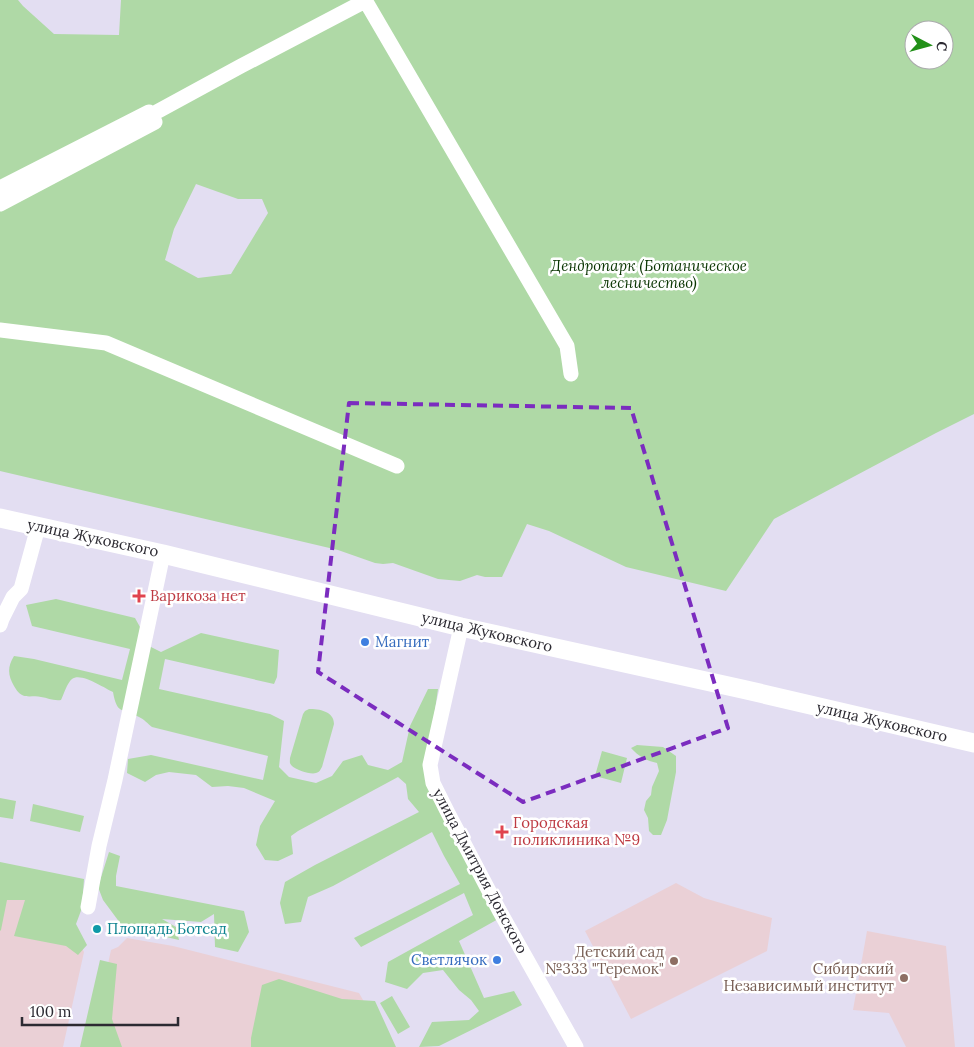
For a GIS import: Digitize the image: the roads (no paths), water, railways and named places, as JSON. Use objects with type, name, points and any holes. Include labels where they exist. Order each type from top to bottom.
[{"type":"main road","name":"улица Жуковского","points":[[0,518],[163,554],[461,627],[742,689],[974,743]]},
{"type":"street","points":[[0,204],[240,66],[365,1],[567,346],[571,374]]},
{"type":"street","points":[[0,188],[151,116]]},
{"type":"street","points":[[0,330],[106,343],[397,466]]},
{"type":"street","points":[[0,625],[13,598],[21,589],[38,527]]},
{"type":"street","points":[[88,907],[99,846],[163,554]]},
{"type":"street","name":"улица Дмитрия Донского","points":[[461,627],[430,765],[433,783],[499,910],[576,1047]]},
{"type":"place","name":"Варикоза нет","points":[[139,596]]},
{"type":"place","name":"Магнит","points":[[365,642]]},
{"type":"place","name":"Городская поликлиника №9","points":[[502,832]]},
{"type":"place","name":"Площадь Ботсад","points":[[97,929]]},
{"type":"place","name":"Светлячок","points":[[497,960]]},
{"type":"place","name":"Детский сад №333 \"Теремок\"","points":[[674,961]]},
{"type":"place","name":"Сибирский Независимый институт","points":[[904,978]]},
{"type":"park label","name":"Дендропарк (Ботаническое лесничество)","points":[[649,274]]}]
